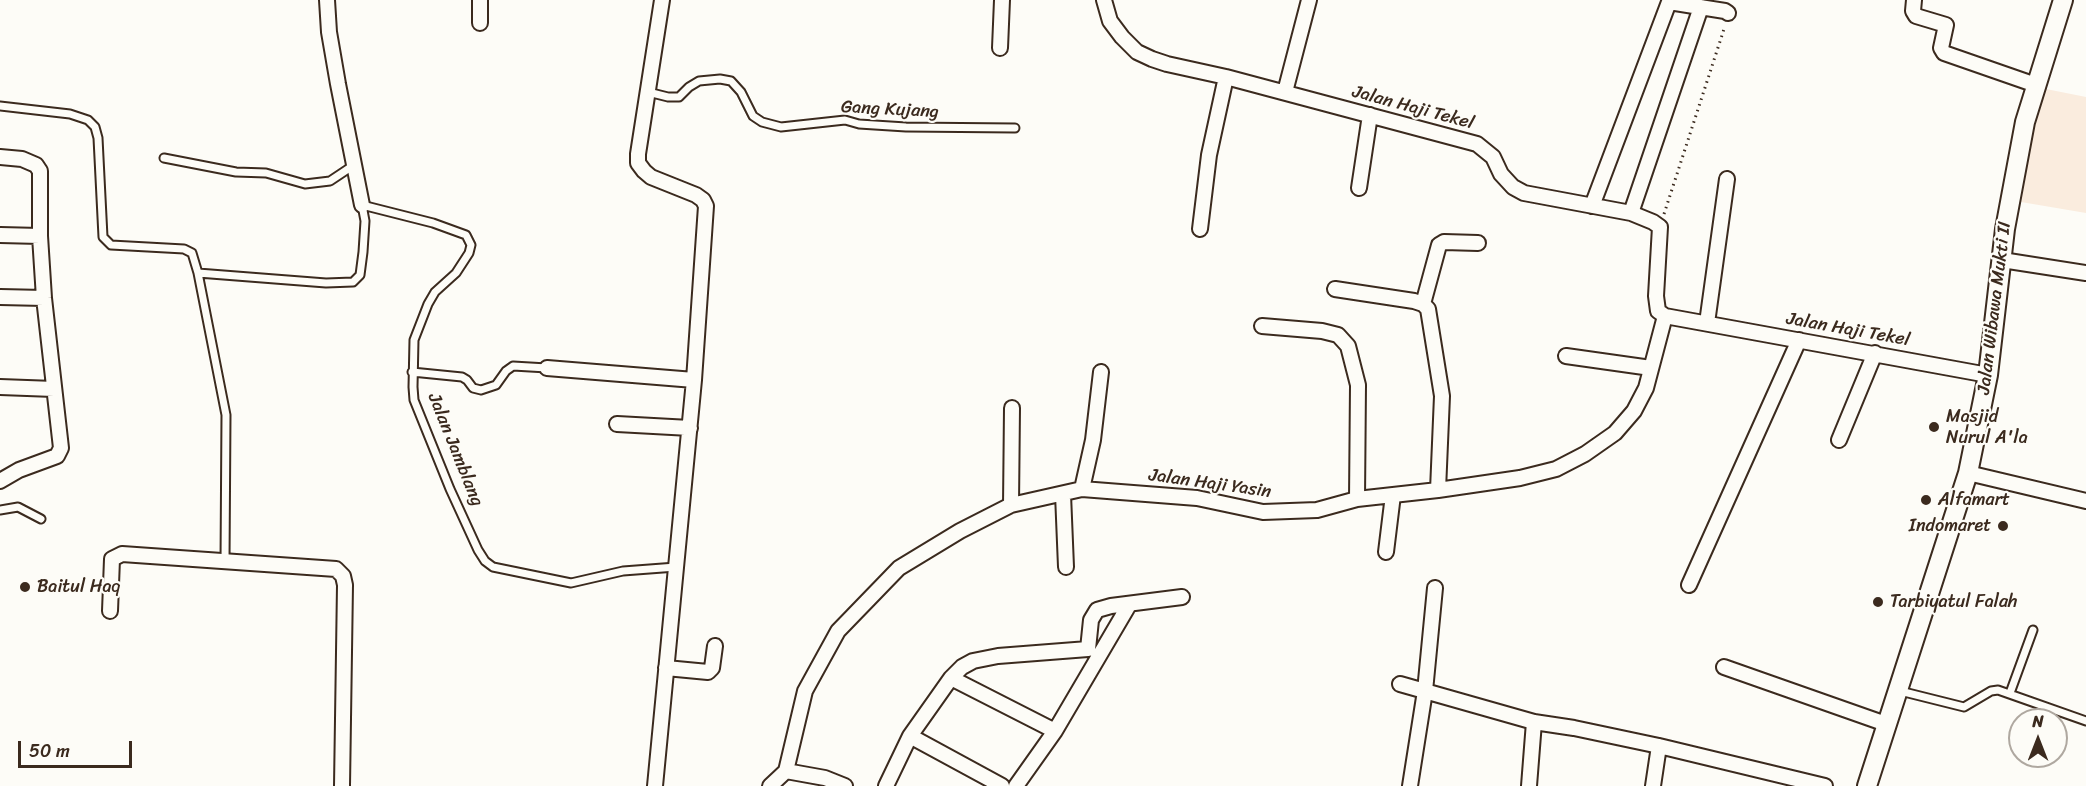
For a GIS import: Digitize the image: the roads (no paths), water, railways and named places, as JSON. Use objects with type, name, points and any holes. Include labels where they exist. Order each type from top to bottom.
[{"type":"main road","name":"Jalan Wibawa Mukti II","points":[[1868,786],[1968,473],[1988,375],[2005,230],[2025,122],[2063,0]]},
{"type":"street","points":[[327,0],[329,32],[362,205]]},
{"type":"street","points":[[480,0],[480,23]]},
{"type":"street","points":[[656,786],[690,428],[705,206],[703,200],[696,195],[651,177],[638,163],[662,0]]},
{"type":"street","points":[[1000,48],[1002,0]]},
{"type":"street","name":"Jalan Haji Tekel","points":[[1104,0],[1110,21],[1137,52],[1167,64],[1226,76],[1477,144],[1493,157],[1501,174],[1513,187],[1524,194],[1631,213],[1660,227],[1656,296],[1658,311],[1665,316],[1988,375]]},
{"type":"street","points":[[1285,92],[1309,0]]},
{"type":"street","points":[[1914,0],[1913,11],[1916,16],[1946,25],[1941,48],[1944,53],[2036,85]]},
{"type":"street","points":[[1592,206],[1669,1],[1725,10],[1728,13]]},
{"type":"street","points":[[1631,213],[1701,7]]},
{"type":"street","points":[[1200,229],[1209,155],[1226,76]]},
{"type":"street","points":[[1359,188],[1370,115]]},
{"type":"street","points":[[0,157],[22,159],[36,165],[40,171],[40,236],[44,298],[60,451],[52,459],[19,470],[0,482]]},
{"type":"street","points":[[1707,323],[1727,179]]},
{"type":"street","points":[[0,235],[40,236]]},
{"type":"street","points":[[1438,490],[1442,396],[1429,314],[1423,304],[1439,245],[1444,242],[1478,243]]},
{"type":"street","points":[[2002,260],[2086,273]]},
{"type":"street","points":[[1335,289],[1423,304]]},
{"type":"street","points":[[0,297],[44,298]]},
{"type":"street","name":"Jalan Haji Yasin","points":[[786,771],[805,691],[838,631],[899,568],[960,531],[1011,505],[1082,489],[1197,498],[1263,512],[1317,510],[1357,499],[1520,478],[1556,469],[1585,454],[1615,433],[1634,411],[1646,388],[1665,316]]},
{"type":"street","points":[[1262,326],[1322,330],[1338,335],[1348,346],[1358,385],[1357,499]]},
{"type":"street","points":[[1689,585],[1799,340]]},
{"type":"street","points":[[1839,440],[1875,353]]},
{"type":"street","points":[[1566,356],[1651,368]]},
{"type":"street","points":[[548,368],[694,380]]},
{"type":"street","points":[[1082,489],[1093,440],[1101,372]]},
{"type":"street","points":[[0,387],[54,389]]},
{"type":"street","points":[[1011,505],[1012,408]]},
{"type":"street","points":[[617,424],[690,428]]},
{"type":"street","points":[[0,468],[19,470]]},
{"type":"street","points":[[1968,473],[2086,501]]},
{"type":"street","points":[[1063,494],[1066,567]]},
{"type":"street","points":[[1386,552],[1393,495]]},
{"type":"street","points":[[110,611],[112,559],[122,554],[336,569],[343,576],[342,786]]},
{"type":"street","points":[[1410,786],[1425,691],[1435,588]]},
{"type":"street","points":[[1088,649],[1091,620],[1097,610],[1111,606],[1182,597]]},
{"type":"street","points":[[1016,786],[1055,731],[1129,605]]},
{"type":"street","points":[[666,668],[708,672],[712,668],[715,646]]},
{"type":"street","points":[[886,786],[910,736],[951,678],[962,667],[973,661],[998,656],[1088,649],[1103,652]]},
{"type":"street","points":[[1724,667],[1886,724]]},
{"type":"street","points":[[951,678],[1055,731]]},
{"type":"street","points":[[1400,684],[1534,722],[1659,746],[1826,786]]},
{"type":"street","points":[[1529,786],[1534,722]]},
{"type":"street","points":[[910,736],[1002,786]]},
{"type":"street","points":[[1653,786],[1659,746]]},
{"type":"street","points":[[770,786],[786,771],[825,778],[845,786]]},
{"type":"lane","name":"Gang Kujang","points":[[648,92],[668,98],[679,97],[699,81],[720,79],[731,81],[741,92],[753,116],[762,122],[781,127],[845,120],[859,124],[906,127],[1015,128]]},
{"type":"lane","points":[[0,106],[70,114],[88,120],[95,127],[98,138],[103,237],[111,245],[184,249],[192,253],[226,415],[225,561]]},
{"type":"lane","points":[[164,158],[236,172],[266,173],[305,184],[330,181],[355,164]]},
{"type":"lane","points":[[198,273],[326,283],[353,282],[360,275],[363,252],[365,221],[362,205]]},
{"type":"lane","name":"Jalan Jamblang","points":[[362,205],[461,232],[465,234],[471,245],[464,263],[435,292],[428,304],[414,340],[412,372],[414,400],[450,489],[485,561],[493,567],[571,583],[623,571],[676,567]]},
{"type":"lane","points":[[412,372],[462,377],[473,388],[481,390],[496,386],[506,371],[513,366],[548,368]]},
{"type":"lane","points":[[0,510],[18,507],[42,519]]},
{"type":"lane","points":[[2010,693],[2033,630]]},
{"type":"lane","points":[[1898,691],[1964,707],[1991,691],[2010,693],[2086,721]]},
{"type":"place","name":"Masjid Nurul A'la","points":[[1934,427]]},
{"type":"place","name":"Alfamart","points":[[1926,500]]},
{"type":"place","name":"Indomaret","points":[[2003,526]]},
{"type":"place","name":"Baitul Haq","points":[[25,587]]},
{"type":"place","name":"Tarbiyatul Falah","points":[[1878,602]]}]
